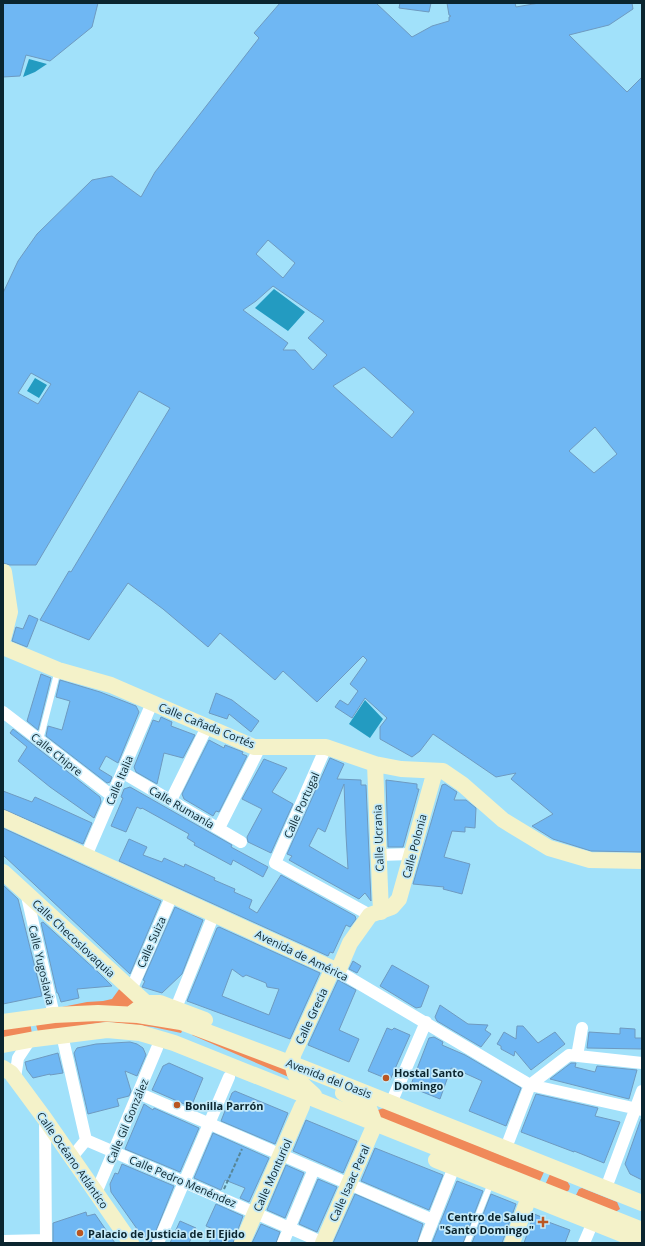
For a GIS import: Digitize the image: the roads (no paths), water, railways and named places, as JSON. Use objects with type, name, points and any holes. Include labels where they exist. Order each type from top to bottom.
[{"type":"street","points":[[3,638],[10,612],[4,572]]},
{"type":"street","name":"Calle Cañada Cortés","points":[[3,647],[58,670],[111,685],[254,747],[326,747],[374,764],[401,769],[439,771]]},
{"type":"street","name":"Calle Italia","points":[[86,856],[152,703]]},
{"type":"street","name":"Calle Chipre","points":[[3,712],[112,796]]},
{"type":"street","points":[[171,800],[207,727]]},
{"type":"street","points":[[219,828],[260,747]]},
{"type":"street","name":"Calle Portugal","points":[[326,747],[275,863],[376,914]]},
{"type":"street","name":"Calle Ucrania","points":[[374,764],[379,855],[376,914]]},
{"type":"street","points":[[439,771],[462,784],[503,820],[549,848],[590,860],[642,861]]},
{"type":"street","name":"Calle Polonia","points":[[376,914],[392,907],[400,899],[411,854],[439,771]]},
{"type":"street","name":"Calle Rumanía","points":[[122,772],[219,828],[240,842]]},
{"type":"street","name":"Avenida de América","points":[[3,818],[336,970],[530,1085],[639,1109]]},
{"type":"street","points":[[379,855],[411,854]]},
{"type":"street","name":"Calle Checoslovaquia","points":[[3,872],[146,1003]]},
{"type":"street","name":"Calle Yugoslavia","points":[[26,892],[54,1015]]},
{"type":"street","name":"Calle Suiza","points":[[131,990],[172,895]]},
{"type":"street","points":[[131,1014],[146,1003],[160,1002],[178,1016],[214,914]]},
{"type":"street","name":"Calle Grecia","points":[[293,1059],[350,943],[376,914]]},
{"type":"street","name":"Avenida del Oasis","points":[[3,1022],[54,1015],[98,1012],[178,1016],[293,1059],[596,1178],[634,1195]]},
{"type":"street","points":[[393,1099],[426,1022]]},
{"type":"street","points":[[577,1056],[582,1028]]},
{"type":"street","points":[[3,1045],[62,1035],[107,1030],[140,1033],[174,1044],[322,1103],[454,1167],[529,1197],[620,1221],[642,1230]]},
{"type":"street","points":[[128,1032],[157,1048],[302,1106],[373,1129],[573,1209],[599,1225],[642,1242]]},
{"type":"street","points":[[62,1035],[86,1140],[72,1157]]},
{"type":"street","name":"Calle Océano Atlántico","points":[[30,1040],[9,1073],[45,1119],[131,1243]]},
{"type":"street","name":"Calle Gil González","points":[[96,1193],[157,1048]]},
{"type":"street","points":[[3,1052],[3,1061]]},
{"type":"street","points":[[509,1140],[530,1085],[569,1055],[642,1063]]},
{"type":"street","points":[[293,1059],[296,1078],[322,1103]]},
{"type":"street","name":"Avenida del Oasis","points":[[293,1059],[326,1077],[509,1140],[634,1195]]},
{"type":"street","points":[[158,1243],[230,1077]]},
{"type":"street","points":[[326,1077],[335,1089],[358,1100],[369,1108],[373,1129]]},
{"type":"street","points":[[573,1209],[576,1188],[596,1178],[639,1109],[642,1091]]},
{"type":"street","points":[[138,1093],[433,1220]]},
{"type":"street","name":"Calle Monturiol","points":[[242,1243],[302,1106]]},
{"type":"street","points":[[3,1241],[46,1241],[45,1119]]},
{"type":"street","name":"Calle Isaac Peral","points":[[324,1243],[373,1129]]},
{"type":"street","name":"Calle Pedro Menéndez","points":[[86,1140],[221,1197],[324,1243]]},
{"type":"street","points":[[424,1243],[454,1167]]},
{"type":"street","points":[[283,1243],[314,1169]]},
{"type":"street","points":[[620,1221],[634,1195]]},
{"type":"street","points":[[512,1243],[529,1197]]},
{"type":"street","points":[[584,1243],[599,1225],[620,1221]]},
{"type":"lane","points":[[40,740],[58,670]]},
{"type":"lane","points":[[467,1243],[492,1182]]},
{"type":"water","points":[[29,59],[47,64],[35,72],[23,77]]},
{"type":"water","points":[[274,289],[305,312],[288,331],[255,308]]},
{"type":"water","points":[[35,378],[47,385],[39,398],[27,391]]},
{"type":"water","points":[[365,700],[383,719],[370,738],[349,724]]},
{"type":"place","name":"Hostal Santo Domingo","points":[[386,1078]]},
{"type":"place","name":"Bonilla Parrón","points":[[177,1105]]},
{"type":"place","name":"Centro de Salud \"Santo Domingo\"","points":[[543,1222]]},
{"type":"place","name":"Palacio de Justicia de El Ejido","points":[[80,1233]]}]
